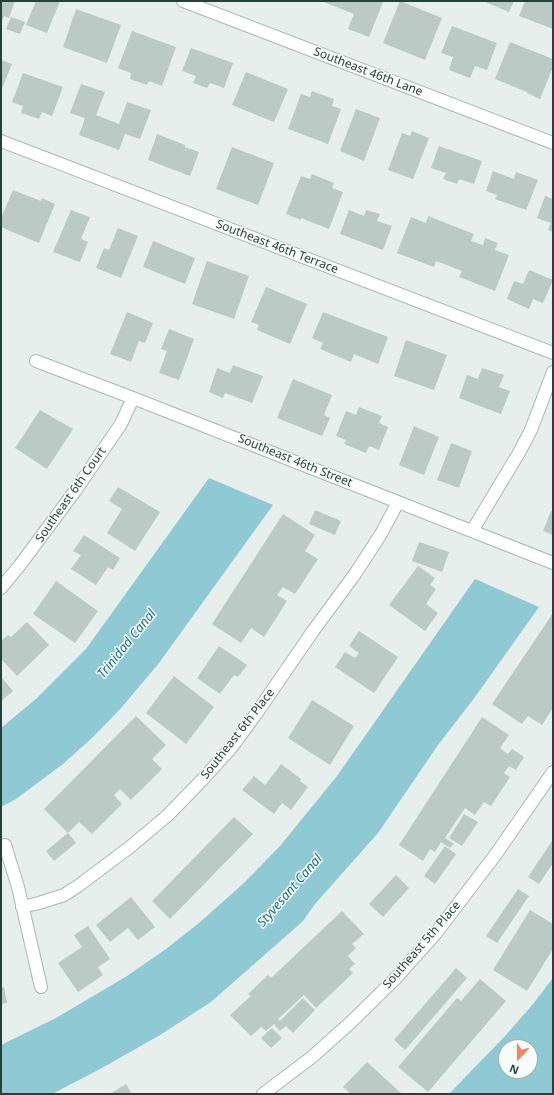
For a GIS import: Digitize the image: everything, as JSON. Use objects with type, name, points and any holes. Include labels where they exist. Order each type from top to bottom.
[{"type":"street","name":"Southeast 46th Lane","points":[[183,1],[553,143]]},
{"type":"street","name":"Southeast 46th Terrace","points":[[1,141],[553,353]]},
{"type":"street","name":"Southeast 46th Street","points":[[36,362],[133,398],[553,563]]},
{"type":"street","points":[[472,531],[531,430],[553,372]]},
{"type":"street","name":"Southeast 6th Court","points":[[1,588],[75,492],[120,424],[133,398]]},
{"type":"street","name":"Southeast 6th Place","points":[[22,907],[64,895],[78,886],[130,847],[168,815],[203,779],[231,748],[355,574],[382,534],[398,502]]},
{"type":"street","name":"Southeast 5th Place","points":[[263,1094],[312,1057],[395,980],[440,927],[496,854],[553,772]]},
{"type":"street","points":[[5,845],[18,887],[41,987]]},
{"type":"water","name":"Trinidad Canal","points":[[209,478],[273,505],[159,663],[122,707],[93,737],[63,764],[16,799],[1,807],[1,728],[37,698],[86,649]]},
{"type":"water","name":"Styvesant Canal","points":[[475,579],[539,607],[475,697],[438,745],[378,833],[315,904],[303,921],[211,1002],[160,1035],[52,1094],[1,1094],[1,1045],[56,1018],[127,976],[166,949],[199,923],[244,883],[280,846],[337,776]]},
{"type":"water","points":[[553,978],[553,1094],[449,1094],[498,1043],[498,1079],[538,1079],[538,1039],[502,1039]]},
{"type":"building","points":[[1,1],[15,1],[9,18],[4,16],[1,24]]},
{"type":"building","points":[[36,1],[60,1],[47,33],[26,25]]},
{"type":"building","points":[[400,1],[442,18],[425,60],[383,43]]},
{"type":"building","points":[[483,1],[514,1],[509,12]]},
{"type":"building","points":[[525,1],[553,1],[553,29],[519,16]]},
{"type":"building","points":[[324,2],[383,2],[369,37],[348,29],[354,14]]},
{"type":"building","points":[[76,9],[121,25],[107,63],[63,47]]},
{"type":"building","points":[[11,17],[25,22],[20,34],[6,29]]},
{"type":"building","points":[[452,26],[497,43],[487,70],[475,66],[470,78],[449,70],[453,57],[441,53]]},
{"type":"building","points":[[132,31],[176,47],[162,86],[149,81],[147,85],[130,79],[131,73],[118,68]]},
{"type":"building","points":[[510,42],[553,59],[553,67],[540,99],[495,79]]},
{"type":"building","points":[[191,48],[233,63],[224,88],[210,83],[207,88],[193,83],[196,76],[182,71]]},
{"type":"building","points":[[1,60],[12,64],[1,91]]},
{"type":"building","points":[[246,72],[288,89],[274,122],[232,105]]},
{"type":"building","points":[[23,73],[63,87],[52,116],[42,112],[39,119],[21,113],[23,106],[12,102]]},
{"type":"building","points":[[81,84],[105,92],[96,115],[119,124],[127,102],[151,110],[140,139],[125,134],[119,150],[79,135],[85,118],[70,113]]},
{"type":"building","points":[[312,91],[334,99],[332,106],[341,109],[328,144],[288,129],[301,94],[310,97]]},
{"type":"building","points":[[356,109],[380,118],[364,161],[340,151]]},
{"type":"building","points":[[412,131],[429,138],[413,179],[388,170],[402,133],[410,136]]},
{"type":"building","points":[[157,134],[199,152],[190,176],[148,160]]},
{"type":"building","points":[[439,146],[482,161],[474,184],[459,179],[457,184],[443,179],[446,173],[431,168]]},
{"type":"building","points":[[232,147],[274,163],[258,205],[216,189]]},
{"type":"building","points":[[493,171],[514,179],[516,172],[538,180],[526,210],[495,199],[497,195],[486,191]]},
{"type":"building","points":[[312,174],[334,183],[332,188],[343,192],[329,229],[286,214],[301,176],[310,179]]},
{"type":"building","points":[[13,190],[41,201],[42,198],[55,204],[39,243],[1,227],[1,218]]},
{"type":"building","points":[[545,196],[553,199],[553,232],[548,230],[551,223],[537,218]]},
{"type":"building","points":[[71,210],[90,217],[81,239],[88,242],[80,262],[53,252]]},
{"type":"building","points":[[349,210],[364,216],[366,210],[380,214],[377,221],[392,226],[383,250],[340,234]]},
{"type":"building","points":[[428,216],[474,234],[471,241],[483,245],[485,238],[498,243],[495,250],[509,255],[495,291],[459,277],[462,271],[436,261],[434,267],[397,253],[411,217],[426,223]]},
{"type":"building","points":[[118,228],[138,236],[121,278],[96,268],[104,248],[109,250]]},
{"type":"building","points":[[153,241],[195,258],[185,284],[143,267]]},
{"type":"building","points":[[207,261],[249,276],[234,319],[192,304]]},
{"type":"building","points":[[529,270],[553,280],[543,303],[533,299],[529,309],[507,299],[514,281],[523,284]]},
{"type":"building","points":[[266,287],[307,304],[290,344],[257,330],[259,325],[251,322]]},
{"type":"building","points":[[127,312],[153,323],[145,343],[139,341],[131,362],[110,354]]},
{"type":"building","points":[[323,312],[388,337],[378,364],[354,354],[351,362],[320,349],[323,343],[312,338]]},
{"type":"building","points":[[169,329],[194,339],[179,380],[159,373],[167,351],[161,349]]},
{"type":"building","points":[[406,340],[447,355],[434,390],[394,376]]},
{"type":"building","points":[[233,365],[263,376],[252,403],[225,393],[223,398],[209,392],[217,368],[230,373]]},
{"type":"building","points":[[482,368],[504,375],[499,387],[510,391],[501,414],[459,398],[467,375],[478,379]]},
{"type":"building","points":[[293,379],[332,395],[324,415],[330,418],[322,436],[277,418]]},
{"type":"building","points":[[359,407],[382,416],[379,423],[388,427],[379,450],[369,446],[366,453],[344,444],[346,440],[336,436],[346,411],[356,415]]},
{"type":"building","points":[[40,410],[73,429],[47,469],[15,448]]},
{"type":"building","points":[[414,426],[439,437],[424,475],[399,465]]},
{"type":"building","points":[[451,443],[472,451],[459,488],[437,480]]},
{"type":"building","points":[[118,487],[160,512],[135,551],[107,533],[122,509],[109,501]]},
{"type":"building","points":[[315,510],[341,521],[335,535],[309,524]]},
{"type":"building","points":[[551,511],[553,512],[553,535],[543,531]]},
{"type":"building","points":[[283,514],[315,535],[305,551],[318,559],[295,594],[283,587],[277,595],[287,601],[264,637],[251,628],[241,643],[212,624]]},
{"type":"building","points":[[84,535],[120,558],[113,570],[108,567],[96,585],[71,569],[81,555],[73,551]]},
{"type":"building","points":[[419,542],[449,552],[442,572],[412,561]]},
{"type":"building","points":[[418,566],[435,578],[430,585],[436,589],[426,604],[438,613],[425,631],[389,605]]},
{"type":"building","points":[[56,581],[98,611],[75,643],[33,614]]},
{"type":"building","points":[[553,613],[553,708],[542,725],[528,716],[522,724],[492,704]]},
{"type":"building","points":[[27,622],[49,645],[17,676],[1,659],[1,641],[8,635],[11,637]]},
{"type":"building","points":[[359,631],[398,657],[374,693],[335,667],[345,652],[355,658],[359,653],[349,646]]},
{"type":"building","points":[[219,646],[247,665],[238,677],[234,675],[220,694],[197,678]]},
{"type":"building","points":[[174,676],[214,707],[186,744],[146,713]]},
{"type":"building","points":[[1,677],[13,691],[1,701]]},
{"type":"building","points":[[312,700],[354,726],[330,765],[288,738]]},
{"type":"building","points":[[136,716],[166,745],[152,759],[162,769],[131,800],[120,789],[114,795],[122,804],[92,834],[79,822],[68,833],[44,809]]},
{"type":"building","points":[[482,717],[509,735],[500,748],[508,754],[512,749],[524,757],[516,770],[509,766],[504,773],[510,777],[491,806],[484,802],[475,815],[465,808],[445,838],[454,844],[450,848],[441,842],[435,852],[430,849],[423,861],[399,845]]},
{"type":"building","points":[[281,764],[301,779],[300,781],[308,787],[291,810],[282,803],[274,814],[242,790],[254,776],[265,785]]},
{"type":"building","points":[[464,814],[478,822],[462,846],[449,838]]},
{"type":"building","points":[[234,817],[253,834],[170,919],[152,901]]},
{"type":"building","points":[[68,833],[76,843],[54,861],[46,851]]},
{"type":"building","points":[[552,841],[553,863],[539,884],[528,877]]},
{"type":"building","points":[[445,846],[456,854],[435,884],[424,876]]},
{"type":"building","points":[[396,875],[409,888],[383,917],[369,904]]},
{"type":"building","points":[[518,889],[529,896],[497,943],[486,936]]},
{"type":"building","points":[[131,897],[155,927],[138,940],[128,928],[110,942],[96,925]]},
{"type":"building","points":[[530,910],[553,924],[553,949],[527,991],[493,970]]},
{"type":"building","points":[[342,911],[364,934],[352,944],[356,948],[348,956],[355,964],[349,969],[353,973],[316,1008],[304,995],[278,1019],[280,1021],[303,998],[315,1010],[293,1033],[286,1026],[280,1031],[274,1024],[266,1031],[261,1027],[251,1036],[230,1015],[251,996],[248,994],[268,975],[271,978]]},
{"type":"building","points":[[88,926],[110,959],[98,967],[103,975],[78,992],[58,963],[82,947],[74,935]]},
{"type":"building","points":[[456,968],[467,978],[405,1050],[394,1040]]},
{"type":"building","points":[[480,979],[506,1001],[428,1092],[398,1067],[457,998],[461,1001]]},
{"type":"building","points":[[4,987],[7,1003],[1,1004],[1,988]]},
{"type":"building","points":[[272,1028],[282,1038],[271,1048],[261,1038]]},
{"type":"building","points":[[367,1062],[402,1094],[351,1094],[343,1087]]},
{"type":"building","points":[[126,1084],[132,1094],[110,1094]]}]
